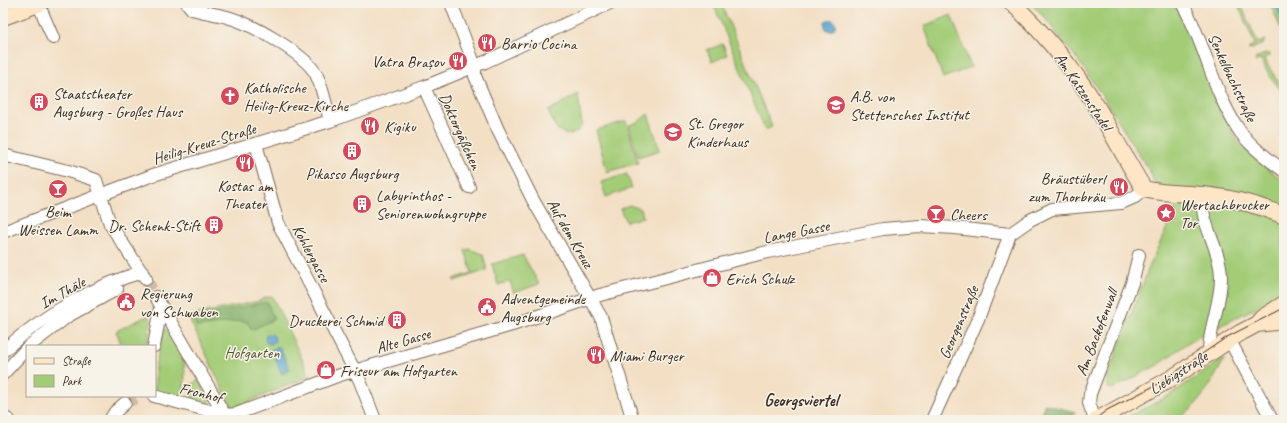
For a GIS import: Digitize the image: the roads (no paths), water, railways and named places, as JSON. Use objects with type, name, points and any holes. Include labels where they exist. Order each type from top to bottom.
[{"type":"street","points":[[3,17],[39,3],[53,38]]},
{"type":"street","points":[[188,3],[192,9],[229,17],[249,26],[280,42],[305,62],[317,77],[330,121]]},
{"type":"street","name":"Auf dem Kreuz","points":[[451,3],[476,66],[475,76],[498,130],[533,200],[601,317],[633,420]]},
{"type":"street","points":[[476,66],[610,3]]},
{"type":"street","name":"Am Katzenstadel","points":[[1012,3],[1038,27],[1069,65],[1096,106],[1144,189]]},
{"type":"street","name":"Senkelbachstraße","points":[[1182,3],[1216,86],[1237,127],[1249,142],[1284,171]]},
{"type":"street","name":"Heilig-Kreuz-Straße","points":[[3,232],[153,175],[330,121],[424,87],[476,66]]},
{"type":"street","name":"Doktorgäßchen","points":[[424,87],[469,187]]},
{"type":"street","name":"Kohlergasse","points":[[256,144],[278,223],[354,371],[375,420]]},
{"type":"street","points":[[3,155],[68,171],[96,180],[99,195],[110,224],[144,275],[68,316],[31,345]]},
{"type":"street","points":[[1010,234],[1030,220],[1052,209],[1121,203],[1135,198],[1144,189],[1159,193],[1202,195],[1243,201],[1284,216]]},
{"type":"street","points":[[1202,195],[1201,207],[1220,263],[1221,279],[1209,352]]},
{"type":"street","name":"Lange Gasse","points":[[591,298],[763,253],[883,229],[927,226],[1010,234]]},
{"type":"street","name":"Georgenstraße","points":[[932,420],[978,319],[1010,234]]},
{"type":"street","name":"Am Backofenwall","points":[[1096,420],[1089,403],[1090,394],[1132,283],[1139,255]]},
{"type":"street","name":"Im Thäle","points":[[3,351],[23,333],[74,301],[130,275],[144,275]]},
{"type":"street","name":"Alte Gasse","points":[[225,415],[236,414],[354,371],[512,325],[591,298]]},
{"type":"street","name":"Fronhof","points":[[154,345],[159,303],[225,415]]},
{"type":"street","name":"Liebigstraße","points":[[1257,324],[1262,318],[1284,304]]},
{"type":"street","name":"Liebigstraße","points":[[1096,420],[1172,378],[1228,339],[1257,324],[1284,321]]},
{"type":"street","points":[[1228,339],[1272,420]]},
{"type":"street","points":[[3,374],[26,349]]},
{"type":"street","name":"Fronhof","points":[[156,397],[225,415]]},
{"type":"street","points":[[110,420],[115,412],[125,403]]},
{"type":"street","points":[[3,417],[9,420]]},
{"type":"water","points":[[830,19],[834,21],[836,25],[834,29],[830,31],[826,29],[824,25],[826,21]]},
{"type":"water","points":[[270,334],[275,339],[270,344],[265,339]]},
{"type":"water","points":[[279,346],[290,370],[282,374],[271,350]]},
{"type":"waterway","points":[[1276,3],[1284,23]]},
{"type":"tunnel","points":[[146,279],[156,297]]},
{"type":"tunnel","points":[[125,403],[138,397]]},
{"type":"tram line","points":[[1094,420],[1107,410],[1158,384],[1227,337],[1284,308]]},
{"type":"place","name":"Barrio Cocina","points":[[487,43]]},
{"type":"place","name":"Vatra Brașov","points":[[458,61]]},
{"type":"place","name":"Katholische Heilig-Kreuz-Kirche","points":[[230,96]]},
{"type":"place","name":"Staatstheater Augsburg - Großes Haus","points":[[39,102]]},
{"type":"place","name":"A.B. von Stettensches Institut","points":[[836,105]]},
{"type":"place","name":"Kigiku","points":[[370,126]]},
{"type":"place","name":"St. Gregor Kinderhaus","points":[[673,132]]},
{"type":"place","name":"Pikasso Augsburg","points":[[352,151]]},
{"type":"place","name":"Kostas am Theater","points":[[245,163]]},
{"type":"place","name":"Bräustüberl zum Thorbräu","points":[[1119,187]]},
{"type":"place","name":"Beim Weissen Lamm","points":[[58,189]]},
{"type":"place","name":"Labyrinthos - Seniorenwohngruppe","points":[[362,204]]},
{"type":"place","name":"Wertachbrucker Tor","points":[[1166,213]]},
{"type":"place","name":"Cheers","points":[[936,214]]},
{"type":"place","name":"Dr. Schenk-Stift","points":[[214,225]]},
{"type":"place","name":"Erich Schulz","points":[[712,278]]},
{"type":"place","name":"Regierung von Schwaben","points":[[126,302]]},
{"type":"place","name":"Adventgemeinde Augsburg","points":[[487,307]]},
{"type":"place","name":"Druckerei Schmid","points":[[397,320]]},
{"type":"place","name":"Miami Burger","points":[[596,355]]},
{"type":"place","name":"Friseur am Hofgarten","points":[[326,370]]},
{"type":"district","name":"Georgsviertel","points":[[801,400]]},
{"type":"park label","name":"Hofgarten","points":[[252,352]]}]
